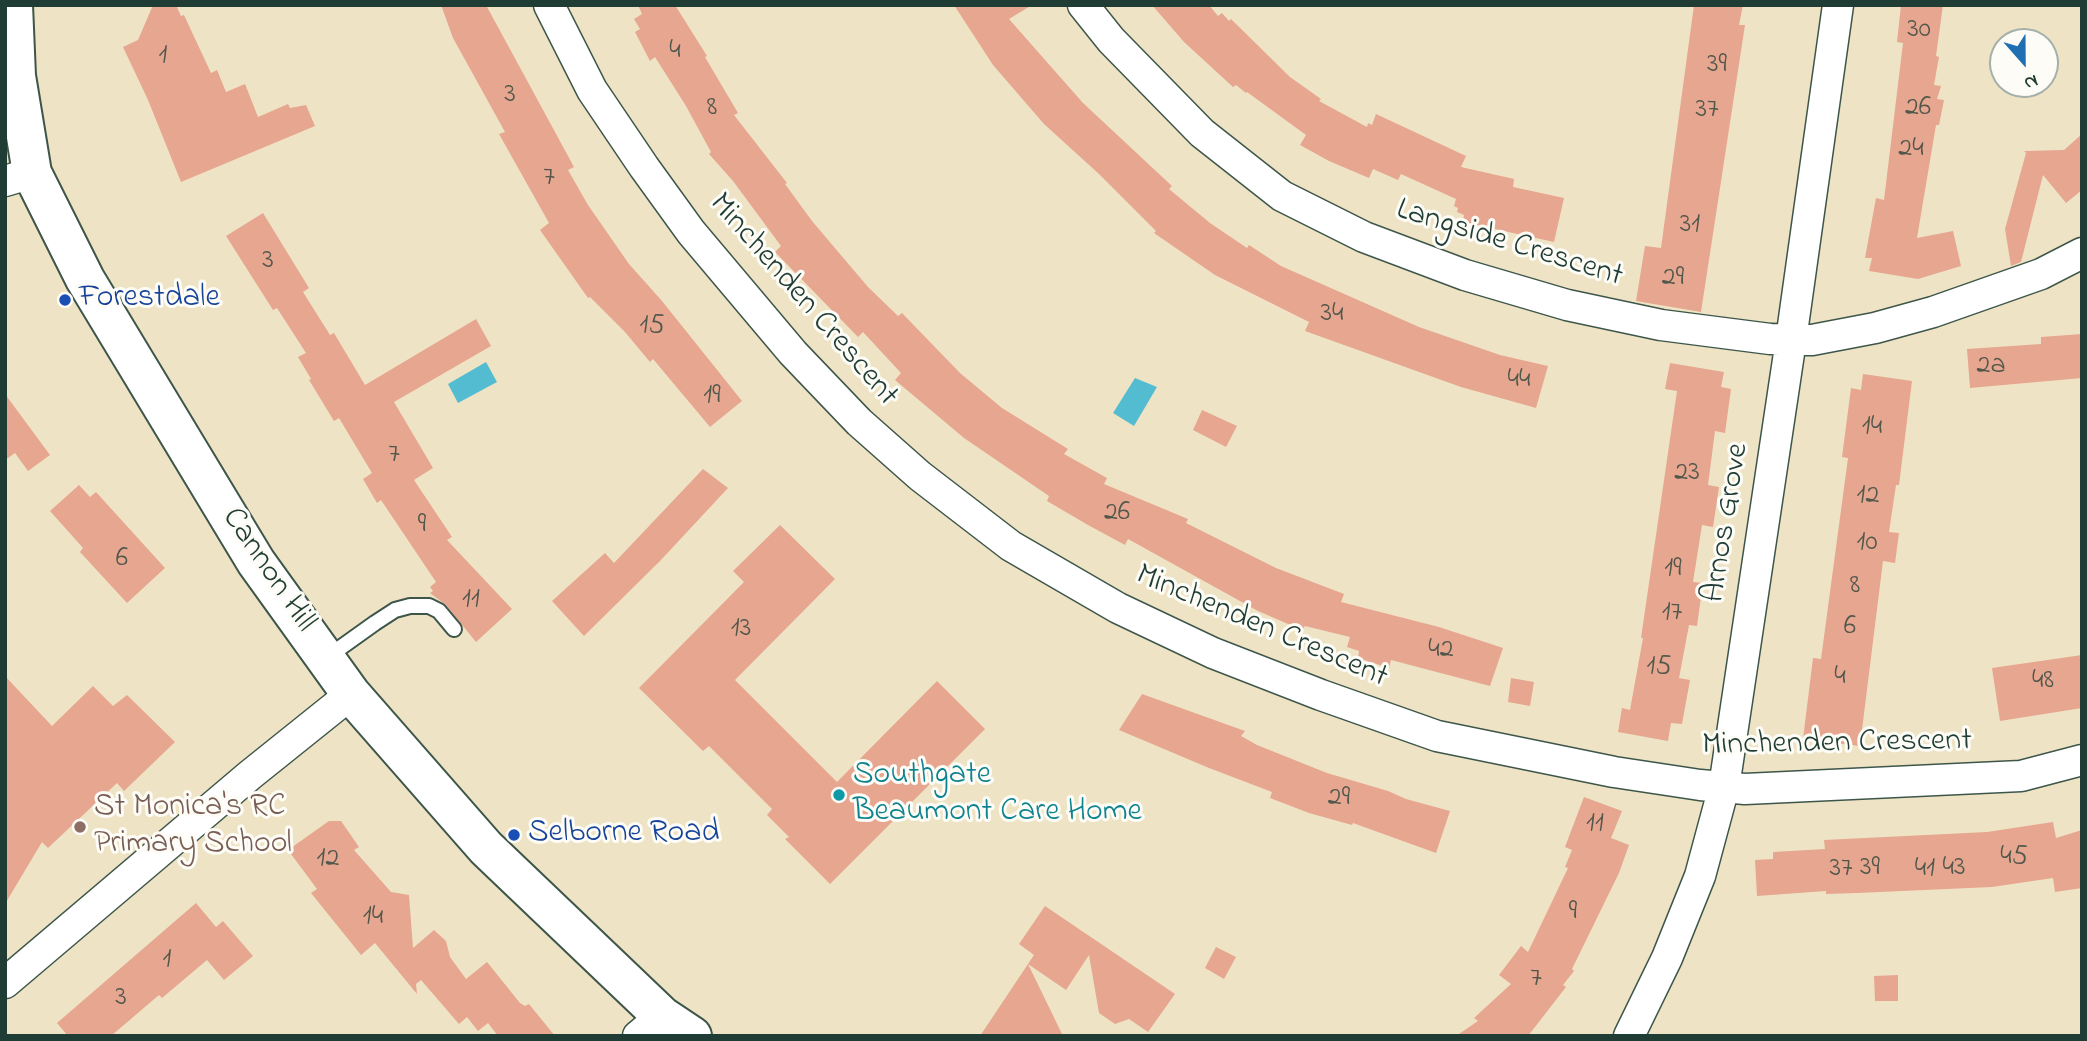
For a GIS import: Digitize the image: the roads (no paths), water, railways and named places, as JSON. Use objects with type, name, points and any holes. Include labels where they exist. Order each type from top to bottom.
[{"type":"main road","name":"Cannon Hill","points":[[13,5],[18,177],[92,290],[256,562],[351,694],[486,848],[664,1029]]},
{"type":"street","name":"Minchenden Crescent","points":[[549,5],[592,90],[652,178],[739,291],[793,353],[859,422],[920,476],[1011,546],[1118,608],[1213,653],[1437,736],[1614,772],[1745,789],[2021,776],[2082,760]]},
{"type":"street","name":"Langside Crescent","points":[[1083,5],[1111,40],[1202,133],[1282,196],[1364,236],[1465,275],[1567,305],[1661,325],[1812,340],[1875,328],[1933,312],[2041,274],[2082,253]]},
{"type":"street","name":"Arnos Grove","points":[[1629,1036],[1667,958],[1700,876],[1724,787],[1838,5]]},
{"type":"street","points":[[5,983],[250,775],[351,694]]},
{"type":"lane","points":[[326,658],[385,617],[410,606],[429,606],[439,611],[454,629]]},
{"type":"water","points":[[486,362],[497,382],[458,403],[448,384]]},
{"type":"water","points":[[1135,378],[1157,387],[1134,426],[1113,413]]},
{"type":"place","name":"Forestdale","points":[[65,300]]},
{"type":"place","name":"Southgate Beaumont Care Home","points":[[839,795]]},
{"type":"place","name":"St Monica's RC Primary School","points":[[80,827]]},
{"type":"place","name":"Selborne Road","points":[[514,835]]}]
